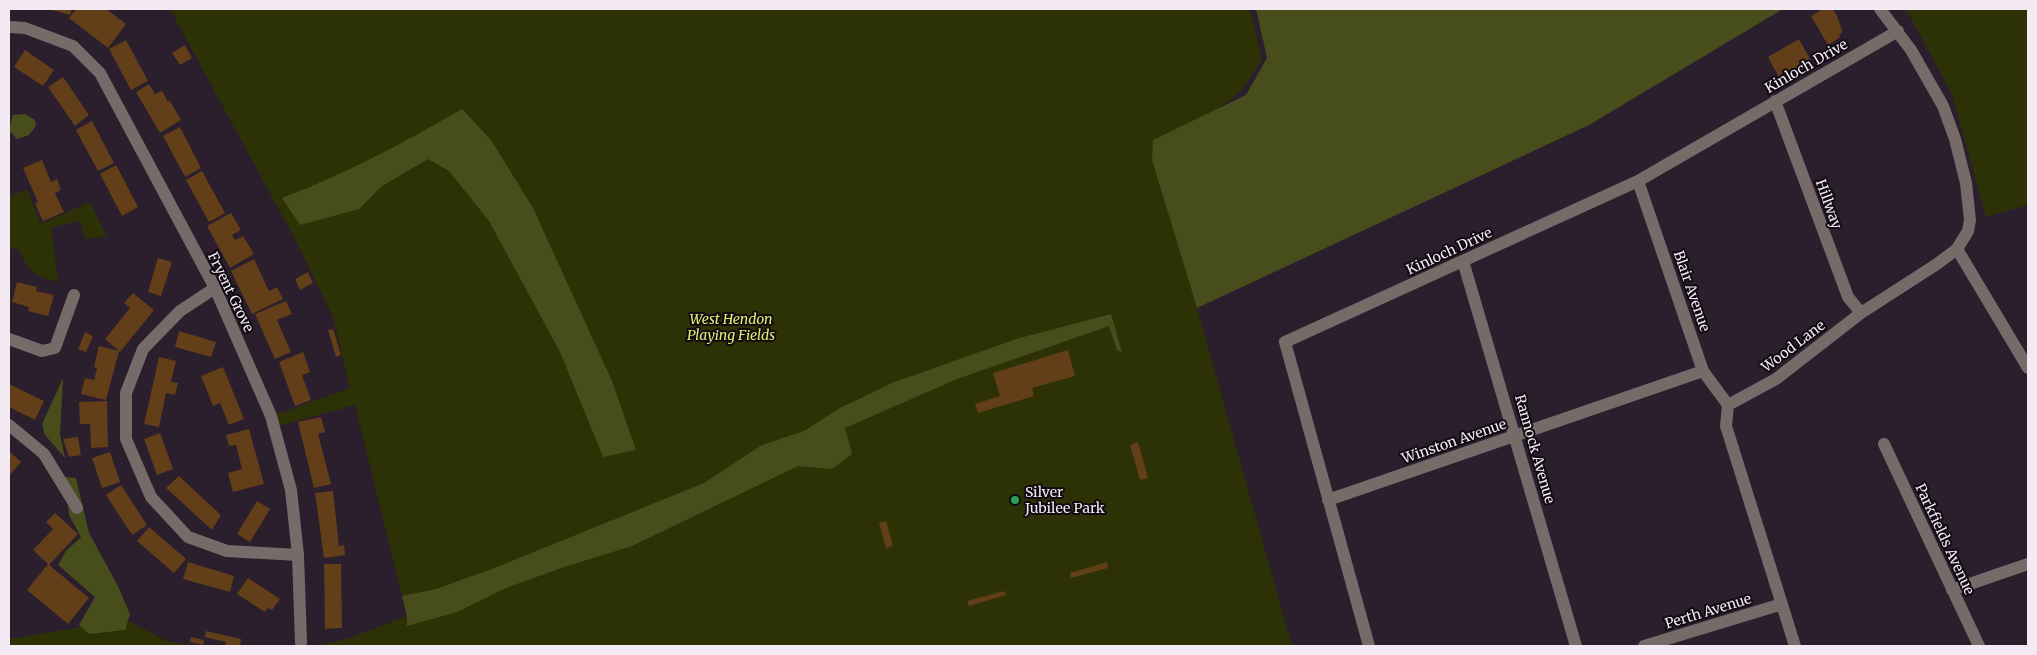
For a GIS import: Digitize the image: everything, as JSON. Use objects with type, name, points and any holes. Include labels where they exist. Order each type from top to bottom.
[{"type":"street","name":"Wood Lane","points":[[1728,405],[1776,379],[1861,313],[1937,264],[1957,249],[1968,231],[1970,206],[1966,183],[1955,138],[1943,106],[1898,31],[1880,9]]},
{"type":"street","name":"Fryent Grove","points":[[9,27],[26,28],[73,46],[100,73],[215,288],[271,416],[291,490],[298,555],[301,643]]},
{"type":"street","name":"Kinloch Drive","points":[[1369,646],[1285,342],[1638,181],[1898,31]]},
{"type":"street","name":"Hillway","points":[[1775,101],[1848,296],[1861,313]]},
{"type":"street","name":"Blair Avenue","points":[[1638,181],[1703,371],[1728,405]]},
{"type":"street","points":[[1957,249],[2028,368]]},
{"type":"street","name":"Rannock Avenue","points":[[1463,261],[1576,646]]},
{"type":"street","points":[[215,288],[180,311],[143,349],[126,393],[126,439],[151,497],[188,537],[227,551],[298,555]]},
{"type":"street","points":[[9,339],[42,351],[55,348],[74,295]]},
{"type":"street","name":"Winston Avenue","points":[[1328,500],[1703,371]]},
{"type":"street","points":[[1728,405],[1726,426],[1795,646]]},
{"type":"street","points":[[9,425],[44,454],[77,508]]},
{"type":"street","name":"Parkfields Avenue","points":[[1884,444],[1979,646]]},
{"type":"street","points":[[1952,590],[2028,564]]},
{"type":"street","name":"Perth Avenue","points":[[1644,646],[1782,604]]},
{"type":"green space","name":"West Hendon Playing Fields","points":[[170,9],[1250,9],[1262,60],[1241,91],[1152,160],[1197,308],[1292,646],[316,646],[347,639],[407,616],[355,405],[274,427],[272,416],[350,388],[333,317],[297,243]]},
{"type":"green space","points":[[1256,9],[1783,9],[1589,125],[1197,308],[1152,160],[1153,140],[1246,95],[1267,58]]},
{"type":"green space","points":[[1906,9],[2028,9],[2028,205],[1986,217],[1952,94]]},
{"type":"green space","points":[[462,109],[491,140],[533,208],[612,381],[636,450],[603,457],[560,352],[489,221],[449,171],[428,159],[382,186],[359,209],[300,225],[282,198],[374,157]]},
{"type":"green space","points":[[25,114],[35,120],[36,126],[29,135],[17,139],[9,130],[13,115]]},
{"type":"green space","points":[[27,189],[41,224],[90,202],[107,236],[85,239],[80,221],[51,227],[58,282],[33,272],[19,249],[9,248],[9,197]]},
{"type":"green space","points":[[1111,314],[1122,352],[1117,350],[1109,326],[957,379],[845,428],[852,454],[832,469],[798,466],[632,546],[561,568],[506,588],[457,612],[407,626],[402,596],[436,589],[497,567],[704,483],[762,445],[804,431],[840,408],[892,383],[1016,339]]},
{"type":"green space","points":[[63,378],[60,434],[65,458],[45,435],[42,424]]},
{"type":"green space","points":[[65,477],[76,478],[89,533],[118,586],[130,614],[125,630],[89,634],[79,625],[95,597],[58,565],[66,551],[81,537],[69,515]]},
{"type":"green space","points":[[126,620],[167,641],[193,646],[9,646],[9,639]]},
{"type":"building","points":[[48,9],[72,9],[70,15]]},
{"type":"building","points":[[76,9],[106,9],[126,24],[108,48],[69,18]]},
{"type":"building","points":[[1823,9],[1833,9],[1842,30],[1839,35],[1840,37],[1828,45],[1811,16]]},
{"type":"building","points":[[1799,39],[1811,61],[1780,79],[1768,57]]},
{"type":"building","points":[[126,40],[148,81],[131,90],[109,49]]},
{"type":"building","points":[[185,45],[192,58],[180,65],[172,53]]},
{"type":"building","points":[[25,50],[54,70],[43,86],[14,67]]},
{"type":"building","points":[[63,77],[89,115],[75,126],[48,87]]},
{"type":"building","points":[[149,84],[155,94],[162,91],[181,120],[160,133],[136,92]]},
{"type":"building","points":[[92,121],[114,163],[98,171],[76,130]]},
{"type":"building","points":[[180,127],[201,168],[185,177],[163,136]]},
{"type":"building","points":[[42,160],[51,182],[57,179],[61,190],[55,193],[64,212],[43,221],[35,203],[38,202],[23,168]]},
{"type":"building","points":[[116,165],[138,207],[122,216],[100,174]]},
{"type":"building","points":[[202,171],[225,213],[209,222],[186,180]]},
{"type":"building","points":[[231,213],[241,230],[232,235],[235,240],[243,236],[254,254],[230,268],[207,226]]},
{"type":"building","points":[[158,258],[172,262],[161,296],[148,292]]},
{"type":"building","points":[[254,259],[269,291],[277,287],[283,299],[252,314],[231,271]]},
{"type":"building","points":[[308,272],[313,283],[300,290],[295,279]]},
{"type":"building","points":[[17,282],[37,287],[36,291],[54,295],[48,316],[28,311],[29,307],[12,302]]},
{"type":"building","points":[[133,293],[154,310],[120,352],[105,339],[130,308],[124,303]]},
{"type":"building","points":[[286,301],[292,314],[277,320],[291,352],[275,359],[255,314]]},
{"type":"building","points":[[333,329],[341,355],[336,357],[328,330]]},
{"type":"building","points":[[179,331],[216,342],[211,357],[175,347]]},
{"type":"building","points":[[85,332],[93,336],[86,352],[78,349]]},
{"type":"building","points":[[99,346],[119,351],[106,400],[81,394],[85,378],[94,380],[97,368],[94,367]]},
{"type":"building","points":[[1068,350],[1075,376],[1032,388],[1034,396],[978,413],[975,404],[1000,396],[993,373]]},
{"type":"building","points":[[303,352],[310,372],[302,375],[311,400],[295,406],[279,362]]},
{"type":"building","points":[[159,357],[176,361],[171,382],[178,383],[175,395],[166,393],[159,427],[144,424]]},
{"type":"building","points":[[223,367],[244,419],[229,425],[220,403],[213,406],[201,376]]},
{"type":"building","points":[[9,384],[44,401],[35,420],[9,407]]},
{"type":"building","points":[[107,401],[108,447],[91,448],[90,424],[80,424],[79,402]]},
{"type":"building","points":[[321,417],[325,432],[318,434],[331,484],[314,488],[298,422]]},
{"type":"building","points":[[249,429],[264,484],[233,492],[228,473],[242,469],[236,445],[229,446],[226,435]]},
{"type":"building","points":[[160,433],[173,469],[157,475],[144,439]]},
{"type":"building","points":[[78,437],[81,455],[69,457],[63,439]]},
{"type":"building","points":[[1138,442],[1148,478],[1140,480],[1130,445]]},
{"type":"building","points":[[9,451],[21,462],[9,476]]},
{"type":"building","points":[[110,452],[120,482],[102,488],[92,458]]},
{"type":"building","points":[[179,476],[221,515],[212,530],[166,488]]},
{"type":"building","points":[[121,485],[147,525],[132,535],[106,495]]},
{"type":"building","points":[[333,491],[339,546],[344,545],[345,555],[324,558],[315,493]]},
{"type":"building","points":[[257,501],[270,509],[250,542],[237,534]]},
{"type":"building","points":[[55,513],[78,534],[49,565],[33,550],[53,529],[46,522]]},
{"type":"building","points":[[886,521],[893,546],[886,548],[879,523]]},
{"type":"building","points":[[149,527],[186,559],[174,573],[137,541]]},
{"type":"building","points":[[188,562],[234,576],[230,592],[183,579]]},
{"type":"building","points":[[1107,562],[1108,568],[1071,578],[1070,573]]},
{"type":"building","points":[[48,564],[89,598],[68,624],[27,590]]},
{"type":"building","points":[[324,564],[341,564],[342,628],[325,629]]},
{"type":"building","points":[[248,578],[280,599],[272,610],[268,608],[265,612],[237,594]]},
{"type":"building","points":[[1004,591],[1006,595],[969,606],[967,601]]},
{"type":"building","points":[[206,631],[241,639],[240,646],[225,646],[226,642],[205,637]]},
{"type":"building","points":[[191,637],[204,640],[203,645],[190,642]]},
{"type":"place","name":"Silver Jubilee Park","points":[[1015,500]]}]
